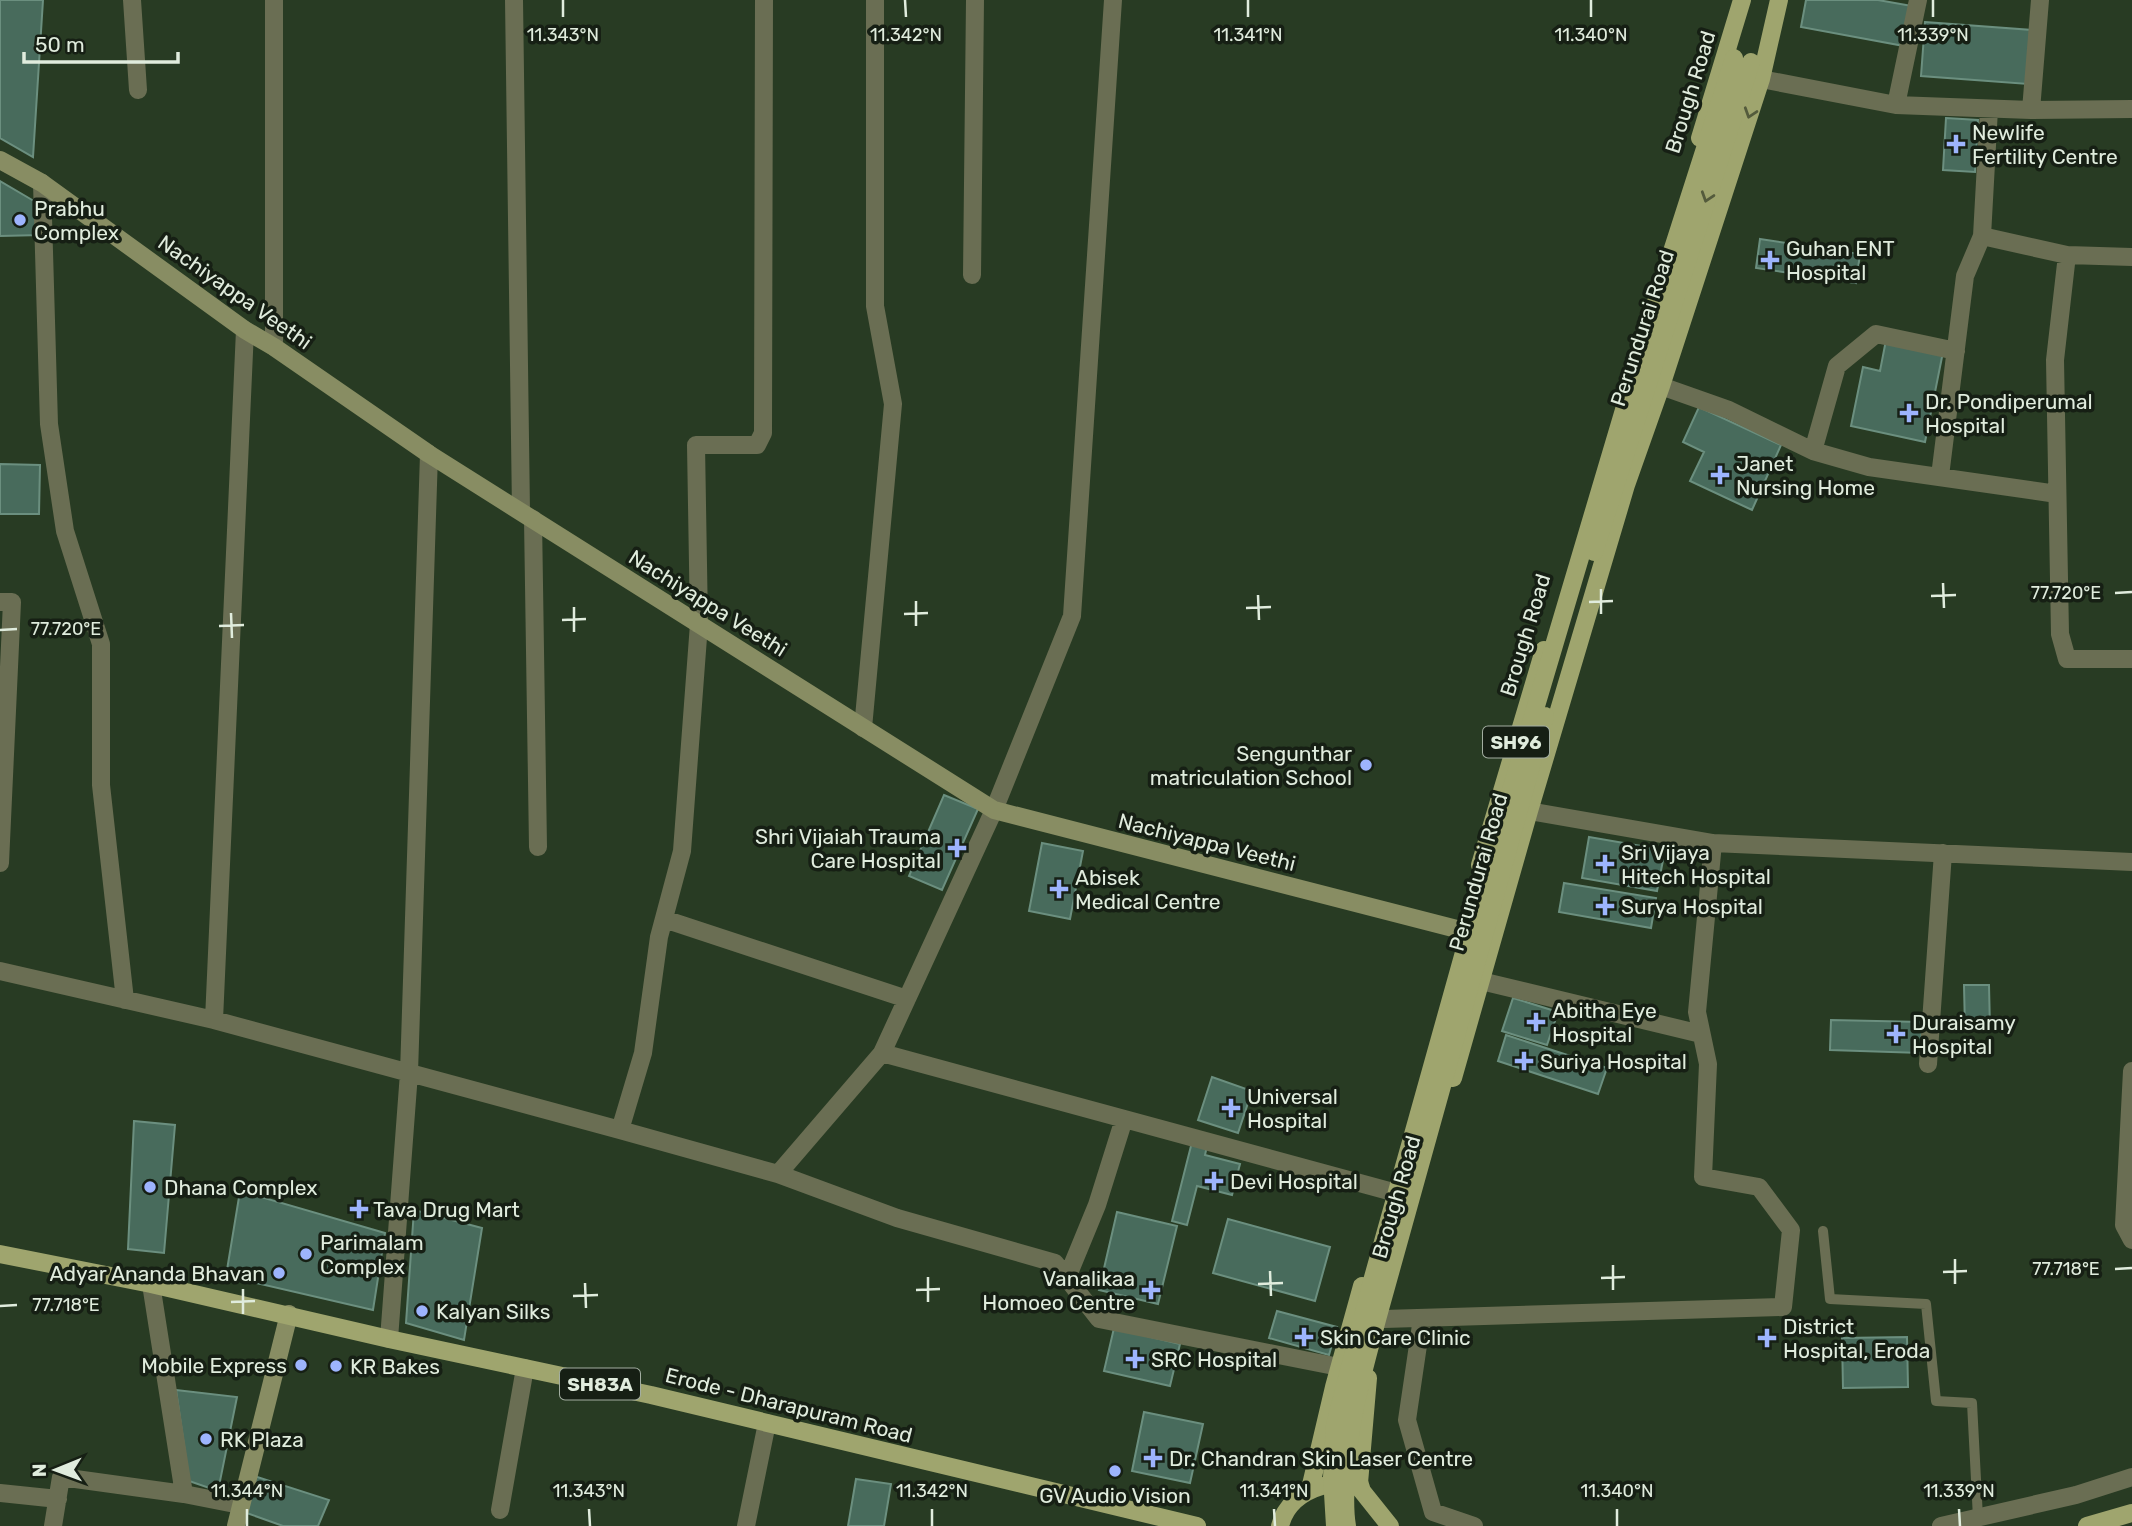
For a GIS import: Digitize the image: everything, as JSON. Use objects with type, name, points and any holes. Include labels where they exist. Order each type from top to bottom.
[{"type":"main road","name":"Perundurai Road","points":[[1347,1526],[1347,1447],[1354,1406],[1377,1316],[1567,638],[1742,60],[1742,0]]},
{"type":"main road","name":"Brough Road","points":[[1310,1489],[1339,1367],[1502,786],[1742,0]]},
{"type":"main road","name":"Perundurai Road","points":[[1335,1526],[1332,1477],[1335,1425],[1484,881],[1659,292],[1742,60],[1778,0]]},
{"type":"main road","name":"Brough Road","points":[[1359,1487],[1367,1381],[1384,1319],[1529,811],[1626,485],[1761,79],[1778,0]]},
{"type":"main road","name":"Erode - Dharapuram Road","points":[[0,1254],[151,1284],[389,1339],[651,1395],[1197,1526]]},
{"type":"main road","points":[[1347,1447],[1362,1491],[1391,1526]]},
{"type":"main road","points":[[1280,1526],[1282,1518],[1294,1501],[1310,1489],[1330,1483],[1359,1487],[1369,1493],[1384,1507],[1391,1526]]},
{"type":"main road","points":[[2087,1526],[2132,1513]]},
{"type":"street","points":[[132,0],[138,90]]},
{"type":"street","points":[[274,0],[274,347]]},
{"type":"street","points":[[514,0],[538,847]]},
{"type":"street","points":[[620,1130],[643,1054],[659,937],[682,851],[699,624],[696,445],[757,445],[763,433],[764,0]]},
{"type":"street","points":[[863,728],[893,404],[874,306],[875,0]]},
{"type":"street","points":[[972,275],[975,0]]},
{"type":"street","points":[[778,1174],[882,1053],[994,810],[1072,616],[1113,0]]},
{"type":"street","points":[[1896,105],[1918,0]]},
{"type":"street","points":[[2031,110],[2040,0]]},
{"type":"street","points":[[1761,79],[1896,105],[2031,110],[2132,109]]},
{"type":"street","points":[[1940,476],[1965,276],[1982,236],[1989,109]]},
{"type":"street","name":"Nachiyappa Veethi","points":[[0,160],[43,183],[245,330],[274,347],[429,454],[994,810],[1493,938]]},
{"type":"street","points":[[43,183],[49,424],[65,531],[101,644],[101,785],[125,1000]]},
{"type":"street","points":[[1982,236],[2067,254],[2132,257]]},
{"type":"street","points":[[2067,254],[2055,360],[2060,634],[2067,659],[2132,659]]},
{"type":"street","points":[[214,1020],[245,330]]},
{"type":"street","points":[[1813,451],[1837,366],[1875,334],[1956,351]]},
{"type":"street","points":[[1661,386],[1728,410],[1813,451],[1869,467],[2057,494]]},
{"type":"street","points":[[389,1339],[409,1073],[429,454]]},
{"type":"street","points":[[0,602],[12,602],[0,863]]},
{"type":"street","points":[[1529,811],[1713,843],[2132,862]]},
{"type":"street","points":[[1384,1319],[1783,1307],[1791,1230],[1759,1187],[1703,1177],[1709,1064],[1697,1012],[1713,843]]},
{"type":"street","points":[[1928,1064],[1943,853]]},
{"type":"street","points":[[664,919],[907,999]]},
{"type":"street","points":[[0,971],[214,1020],[778,1174],[897,1218],[1055,1263],[1099,1319],[1339,1367]]},
{"type":"street","points":[[1481,981],[1701,1034]]},
{"type":"street","points":[[882,1053],[1389,1191]]},
{"type":"street","points":[[2132,1071],[2124,1225],[2132,1240]]},
{"type":"street","points":[[1067,1278],[1097,1205],[1124,1119]]},
{"type":"street","points":[[151,1284],[184,1494]]},
{"type":"street","points":[[236,1526],[289,1314]]},
{"type":"street","points":[[1422,1318],[1407,1420],[1433,1512],[1474,1526]]},
{"type":"street","points":[[500,1510],[525,1368]]},
{"type":"street","points":[[746,1526],[767,1423]]},
{"type":"street","points":[[54,1526],[61,1477],[184,1494],[240,1505]]},
{"type":"street","points":[[1941,1526],[2076,1495],[2132,1477]]},
{"type":"street","points":[[0,1493],[58,1499]]},
{"type":"lane","points":[[1823,1231],[1830,1299],[1926,1304],[1936,1401],[1972,1403],[1978,1518]]},
{"type":"building","points":[[0,0],[43,0],[33,157],[0,138]]},
{"type":"building","points":[[1806,0],[1878,0],[1912,6],[1904,46],[1801,27]]},
{"type":"building","points":[[1925,22],[2032,30],[2028,84],[1921,76]]},
{"type":"building","points":[[1946,118],[1978,120],[1975,172],[1943,170]]},
{"type":"building","name":"Prabhu Complex","points":[[0,181],[39,204],[41,235],[0,236]]},
{"type":"building","points":[[1760,239],[1860,254],[1856,283],[1756,268]]},
{"type":"building","points":[[1886,340],[1943,352],[1925,442],[1851,426],[1863,367],[1880,371]]},
{"type":"building","points":[[1699,407],[1781,445],[1752,510],[1690,481],[1704,452],[1683,442]]},
{"type":"building","points":[[0,464],[40,465],[39,514],[0,514]]},
{"type":"building","points":[[944,795],[978,809],[942,890],[909,876]]},
{"type":"building","points":[[1589,837],[1665,850],[1657,891],[1582,878]]},
{"type":"building","points":[[1042,843],[1083,851],[1070,919],[1029,911]]},
{"type":"building","points":[[1564,883],[1656,898],[1651,928],[1559,912]]},
{"type":"building","points":[[1964,985],[1989,985],[1990,1029],[1965,1029]]},
{"type":"building","points":[[1513,998],[1558,1012],[1547,1045],[1502,1031]]},
{"type":"building","points":[[1831,1020],[1922,1022],[1921,1053],[1830,1050]]},
{"type":"building","points":[[1506,1035],[1607,1068],[1598,1094],[1498,1061]]},
{"type":"building","points":[[1212,1077],[1252,1091],[1238,1133],[1198,1120]]},
{"type":"building","name":"Dhana Complex","points":[[134,1121],[175,1125],[164,1253],[128,1249]]},
{"type":"building","points":[[1192,1142],[1207,1146],[1205,1155],[1240,1164],[1232,1195],[1197,1186],[1187,1225],[1172,1221]]},
{"type":"building","name":"Parimalam Complex","points":[[240,1191],[385,1233],[373,1310],[226,1276]]},
{"type":"building","points":[[414,1210],[482,1228],[464,1340],[406,1323]]},
{"type":"building","points":[[1117,1212],[1177,1226],[1158,1304],[1099,1290]]},
{"type":"building","points":[[1228,1219],[1330,1247],[1315,1301],[1213,1273]]},
{"type":"building","points":[[1277,1311],[1337,1327],[1329,1355],[1269,1338]]},
{"type":"building","points":[[1114,1328],[1180,1344],[1170,1386],[1104,1371]]},
{"type":"building","points":[[1907,1337],[1908,1387],[1843,1388],[1842,1338]]},
{"type":"building","name":"RK Plaza","points":[[176,1390],[237,1397],[218,1491],[189,1481]]},
{"type":"building","points":[[1144,1412],[1203,1424],[1190,1483],[1132,1471]]},
{"type":"building","points":[[254,1476],[329,1500],[318,1526],[283,1526],[244,1512]]},
{"type":"building","points":[[856,1479],[891,1484],[884,1526],[848,1526]]},
{"type":"place","name":"Newlife Fertility Centre","points":[[1956,144]]},
{"type":"place","name":"Prabhu Complex","points":[[20,220]]},
{"type":"place","name":"Guhan ENT Hospital","points":[[1770,260]]},
{"type":"place","name":"Dr. Pondiperumal Hospital","points":[[1909,413]]},
{"type":"place","name":"Janet Nursing Home","points":[[1720,475]]},
{"type":"place","name":"Sengunthar matriculation School","points":[[1366,765]]},
{"type":"place","name":"Shri Vijaiah Trauma Care Hospital","points":[[957,848]]},
{"type":"place","name":"Sri Vijaya Hitech Hospital","points":[[1605,864]]},
{"type":"place","name":"Abisek Medical Centre","points":[[1059,889]]},
{"type":"place","name":"Surya Hospital","points":[[1605,906]]},
{"type":"place","name":"Abitha Eye Hospital","points":[[1536,1022]]},
{"type":"place","name":"Duraisamy Hospital","points":[[1896,1034]]},
{"type":"place","name":"Suriya Hospital","points":[[1524,1061]]},
{"type":"place","name":"Universal Hospital","points":[[1231,1108]]},
{"type":"place","name":"Devi Hospital","points":[[1214,1181]]},
{"type":"place","name":"Dhana Complex","points":[[150,1187]]},
{"type":"place","name":"Tava Drug Mart","points":[[359,1209]]},
{"type":"place","name":"Parimalam Complex","points":[[306,1254]]},
{"type":"place","name":"Adyar Ananda Bhavan","points":[[279,1273]]},
{"type":"place","name":"Vanalikaa Homoeo Centre","points":[[1151,1290]]},
{"type":"place","name":"Kalyan Silks","points":[[422,1311]]},
{"type":"place","name":"Skin Care Clinic","points":[[1304,1337]]},
{"type":"place","name":"District Hospital, Eroda","points":[[1767,1338]]},
{"type":"place","name":"SRC Hospital","points":[[1135,1359]]},
{"type":"place","name":"Mobile Express","points":[[301,1365]]},
{"type":"place","name":"KR Bakes","points":[[336,1366]]},
{"type":"place","name":"RK Plaza","points":[[206,1439]]},
{"type":"place","name":"Dr. Chandran Skin Laser Centre","points":[[1153,1458]]},
{"type":"place","name":"GV Audio Vision","points":[[1115,1471]]}]
